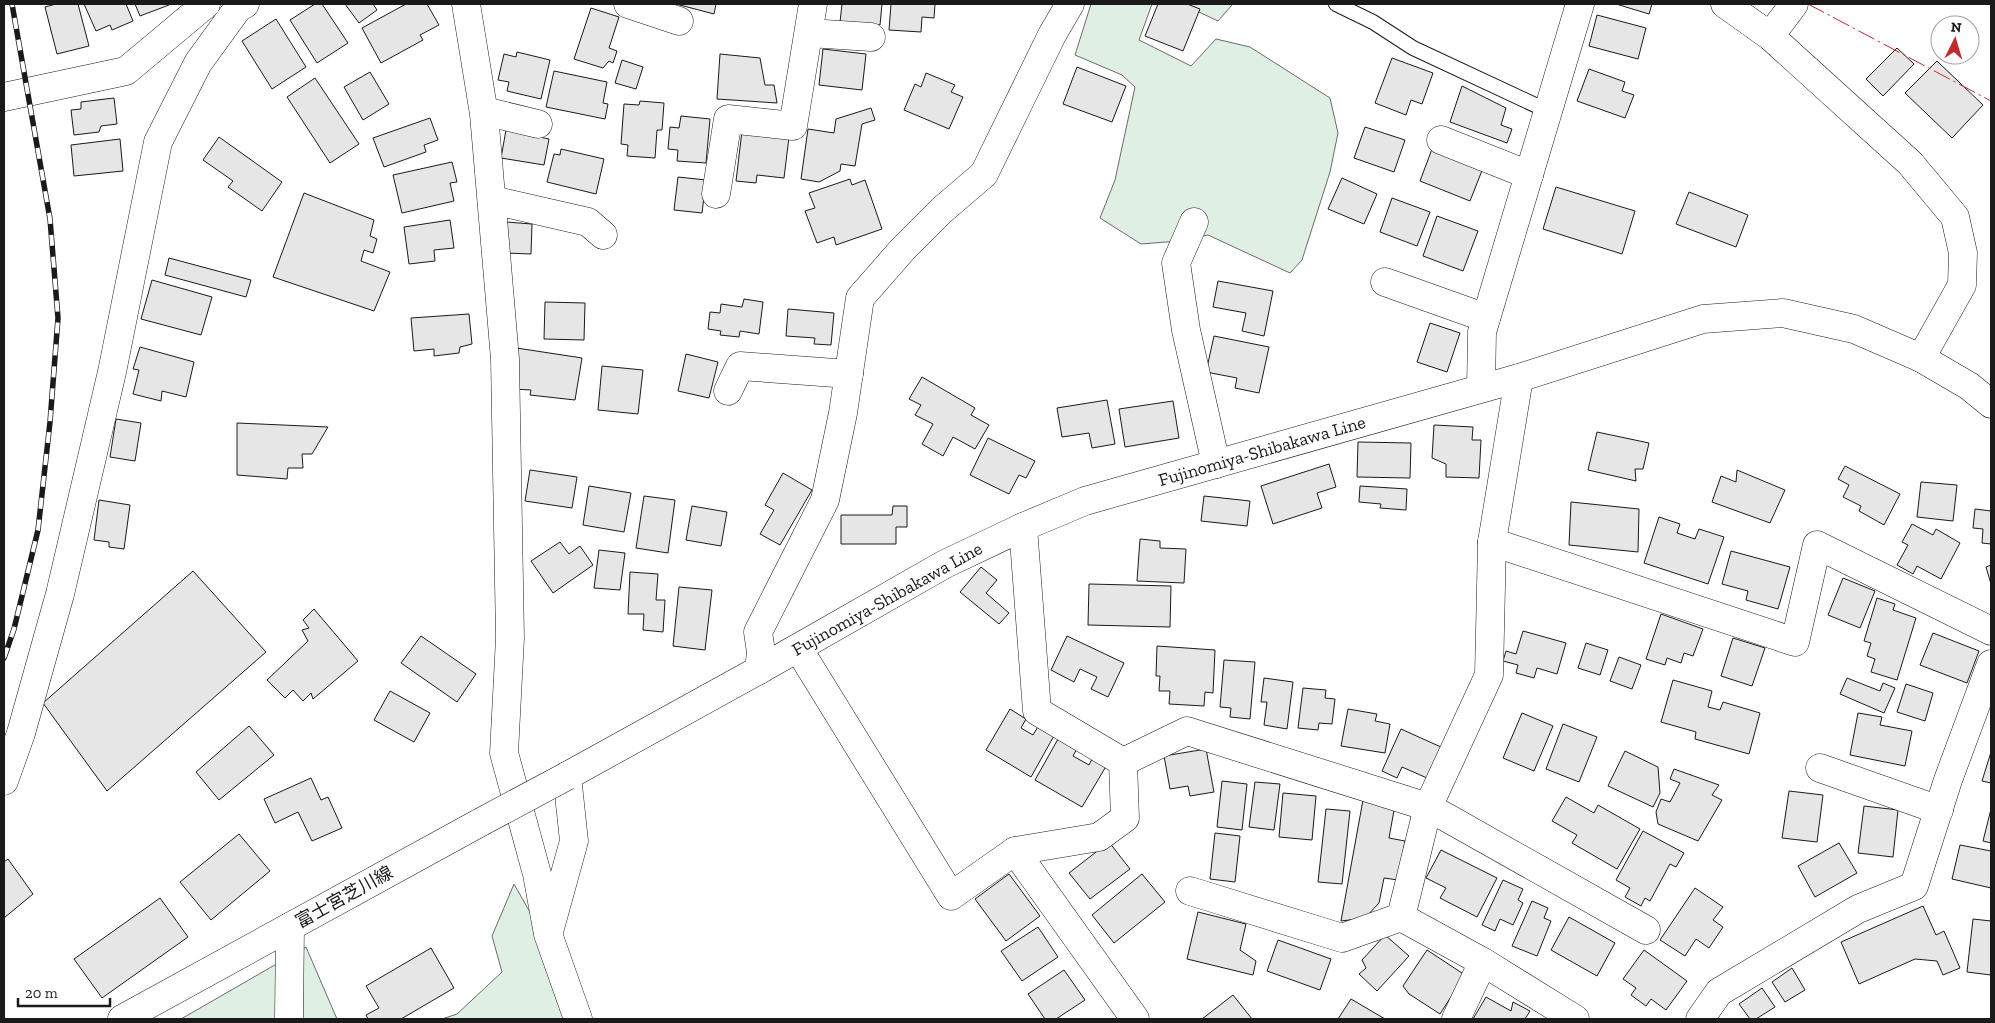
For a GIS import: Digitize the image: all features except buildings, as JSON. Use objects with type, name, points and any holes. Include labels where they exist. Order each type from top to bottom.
[{"type":"street","points":[[4,98],[126,71],[206,4]]},
{"type":"street","points":[[466,4],[484,111],[506,359],[510,638],[504,753],[537,874],[548,934],[578,1019]]},
{"type":"street","points":[[628,4],[679,21]]},
{"type":"street","points":[[716,194],[728,119],[793,126],[813,4]]},
{"type":"street","points":[[759,670],[761,652],[758,632],[825,500],[843,413],[860,298],[942,210],[984,174],[1052,35],[1070,4]]},
{"type":"street","points":[[1481,388],[1482,332],[1580,4]]},
{"type":"street","points":[[1725,4],[1770,36],[1910,163],[1955,217],[1963,253],[1962,285],[1921,358]]},
{"type":"street","points":[[1770,36],[1794,4]]},
{"type":"street","points":[[4,781],[21,733],[60,594],[112,372],[158,142],[198,64],[238,5]]},
{"type":"street","points":[[809,33],[871,37]]},
{"type":"street","points":[[484,111],[538,124]]},
{"type":"street","points":[[1441,140],[1529,175]]},
{"type":"street","points":[[492,200],[588,222],[603,235]]},
{"type":"street","points":[[1194,222],[1176,263],[1186,330],[1216,464]]},
{"type":"street","points":[[1385,282],[1486,318]]},
{"type":"street","name":"Fujinomiya-Shibakawa Line","points":[[567,776],[945,564],[1023,527],[1085,501],[1519,378],[1704,319],[1783,314],[1854,329],[1921,358],[1968,386],[1991,404]]},
{"type":"street","points":[[728,391],[740,366],[849,374]]},
{"type":"street","points":[[1401,917],[1428,807],[1489,675],[1492,542],[1519,378]]},
{"type":"street","points":[[1023,527],[1037,711],[1123,762]]},
{"type":"street","points":[[1492,542],[1795,642],[1817,545],[1991,632]]},
{"type":"street","points":[[798,648],[951,896],[1015,851],[1098,837],[1125,818],[1123,762]]},
{"type":"street","points":[[1700,1019],[1719,992],[1858,909],[1914,886],[1991,664]]},
{"type":"street","points":[[1123,762],[1187,730],[1428,807],[1646,930]]},
{"type":"street","points":[[1820,768],[1939,810]]},
{"type":"street","points":[[548,934],[574,841],[567,776]]},
{"type":"street","name":"富士宮芝川線","points":[[122,1019],[567,776]]},
{"type":"street","points":[[1015,851],[1135,1019]]},
{"type":"street","points":[[1190,891],[1342,938],[1401,917],[1483,962],[1575,1019]]},
{"type":"street","points":[[289,1019],[290,926]]},
{"type":"street","points":[[1456,1019],[1483,962]]},
{"type":"lane","points":[[1336,4],[1373,22],[1413,48],[1548,111]]},
{"type":"green space","points":[[1091,4],[1152,4],[1139,40],[1191,66],[1216,39],[1250,47],[1330,98],[1338,133],[1330,172],[1302,260],[1290,273],[1208,235],[1179,241],[1141,244],[1100,218],[1115,180],[1135,87],[1122,75],[1075,55]]},
{"type":"green space","points":[[1182,4],[1231,4],[1232,5],[1218,21]]},
{"type":"green space","points":[[514,884],[583,1006],[587,1019],[442,1019],[457,1014],[502,972],[492,936]]},
{"type":"green space","points":[[306,947],[337,1019],[181,1019]]},
{"type":"railway","points":[[4,658],[14,629],[38,530],[50,422],[58,318],[50,219],[12,4]]},
{"type":"power","points":[[1808,4],[1991,101]]}]
